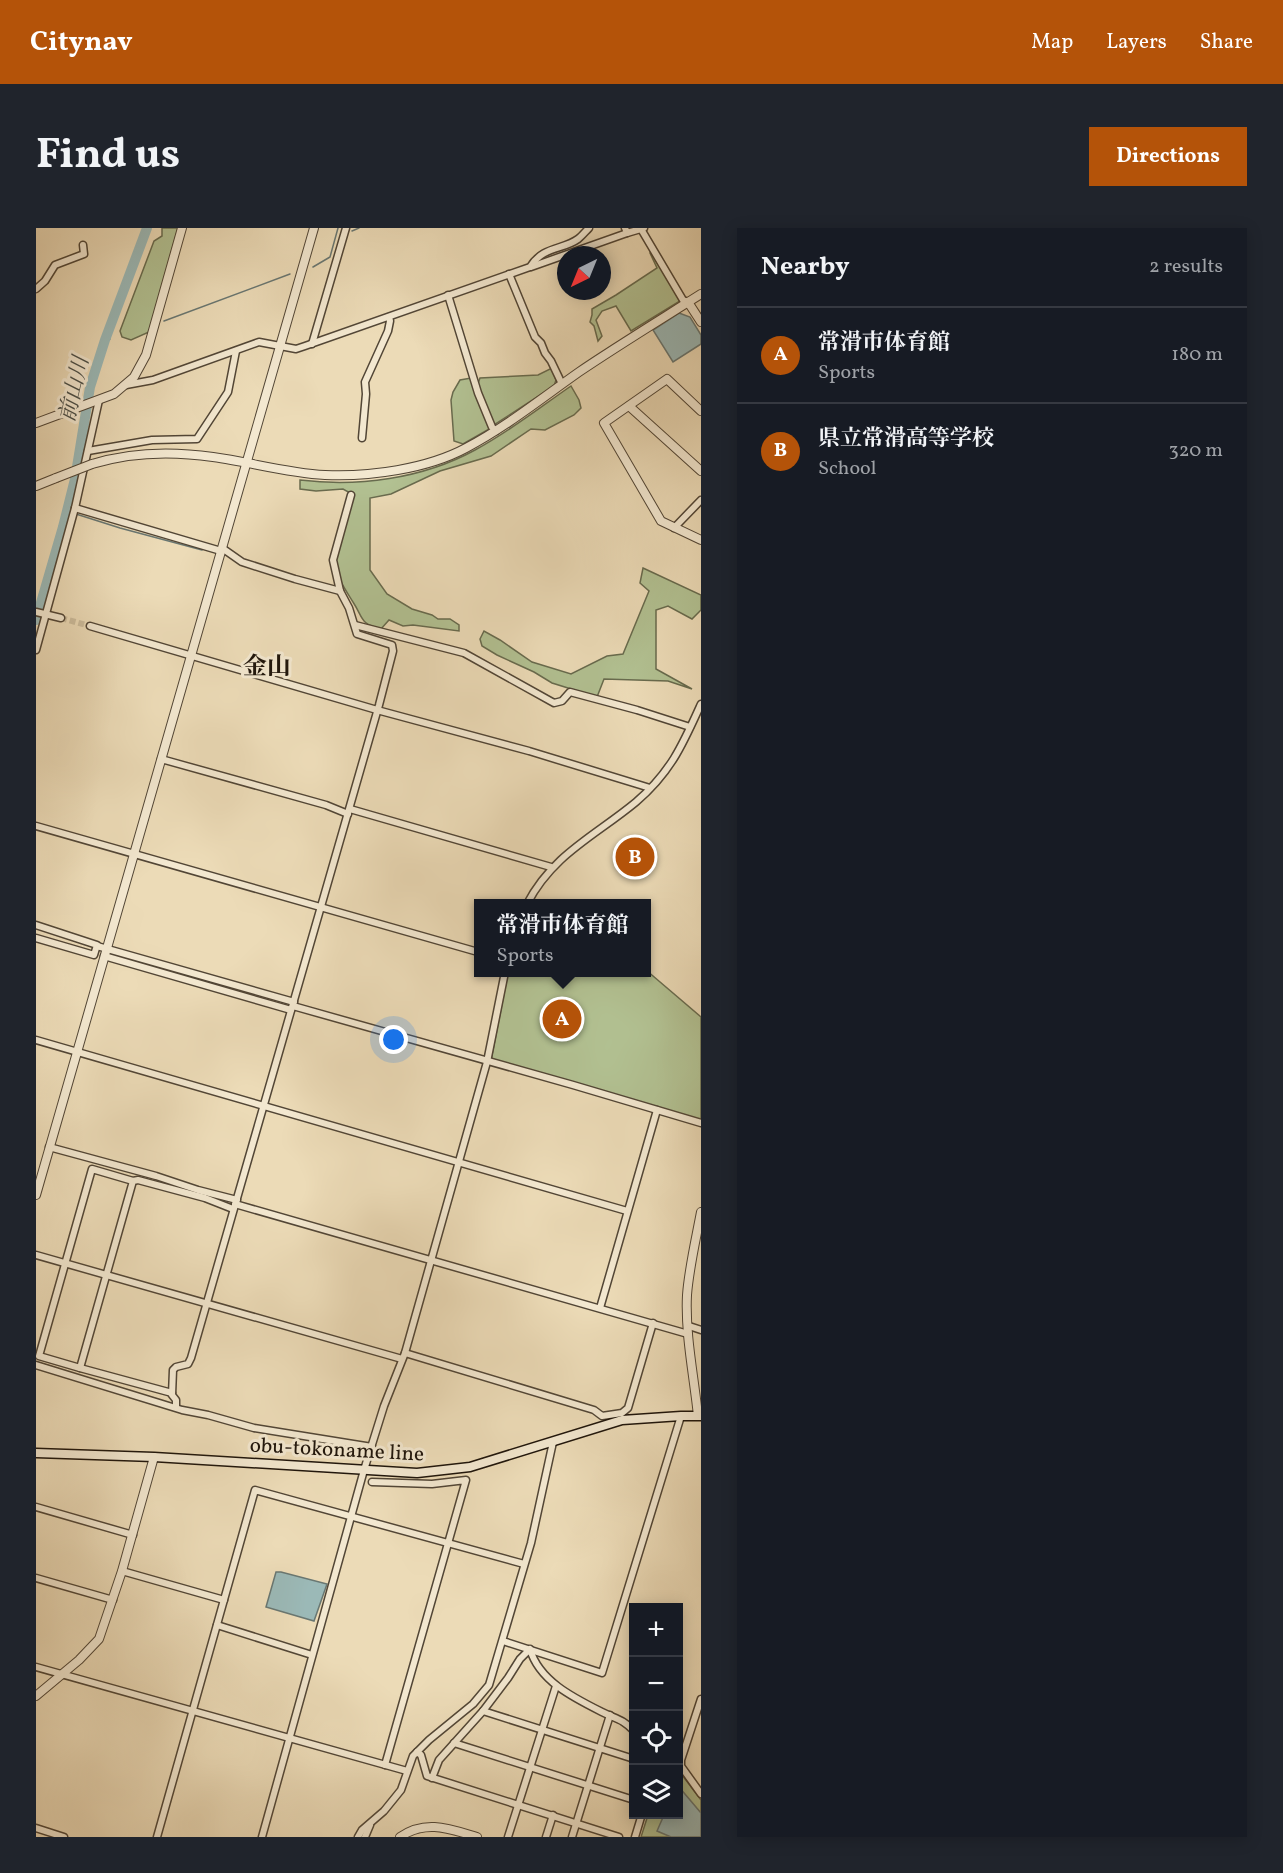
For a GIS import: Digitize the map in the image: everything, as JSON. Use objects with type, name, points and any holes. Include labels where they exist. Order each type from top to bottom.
[{"type":"main road","name":"obu-tokoname line","points":[[36,1453],[154,1457],[417,1473],[470,1467],[622,1420],[699,1416]]},
{"type":"street","points":[[36,423],[114,394],[134,377],[146,355],[182,228]]},
{"type":"street","points":[[36,1195],[314,228]]},
{"type":"street","points":[[312,344],[346,228]]},
{"type":"street","points":[[530,267],[533,262],[552,248],[575,240],[589,228]]},
{"type":"street","points":[[126,385],[153,380],[260,342],[296,349],[626,231],[642,229],[683,300],[688,303],[701,322]]},
{"type":"street","points":[[36,289],[45,281],[55,265],[84,254],[83,245]]},
{"type":"street","points":[[508,274],[535,337],[541,343],[562,384]]},
{"type":"street","points":[[36,486],[92,464],[125,456],[151,453],[212,456],[295,472],[324,475],[353,475],[406,468],[464,449],[496,431],[625,341],[701,294]]},
{"type":"street","points":[[448,295],[478,393],[492,427],[496,431]]},
{"type":"street","points":[[362,438],[365,382],[388,331],[389,317]]},
{"type":"street","points":[[88,451],[152,440],[197,439],[228,392],[236,351]]},
{"type":"street","points":[[701,411],[667,379],[604,423],[661,521],[701,540]]},
{"type":"street","points":[[36,650],[75,508],[96,401]]},
{"type":"street","points":[[629,406],[701,471]]},
{"type":"street","points":[[176,1407],[176,1400],[172,1393],[173,1370],[176,1366],[188,1364],[207,1304],[394,648],[392,645],[358,635],[345,598],[340,591],[333,560],[351,495]]},
{"type":"street","points":[[674,528],[701,500]]},
{"type":"street","points":[[75,508],[222,549],[242,562],[340,591]]},
{"type":"street","points":[[36,612],[61,618]]},
{"type":"street","points":[[355,625],[465,653],[554,703],[562,701],[570,692],[690,727]]},
{"type":"street","points":[[90,626],[650,788]]},
{"type":"street","points":[[530,899],[551,867],[636,802],[650,788],[676,757],[701,704]]},
{"type":"street","points":[[161,759],[551,867]]},
{"type":"street","points":[[36,826],[474,951]]},
{"type":"street","points":[[36,925],[97,946],[105,952],[701,1123]]},
{"type":"street","points":[[36,938],[94,955],[97,946]]},
{"type":"street","points":[[262,1837],[364,1470],[403,1356],[459,1162],[487,1062],[504,977]]},
{"type":"street","points":[[36,1040],[627,1210]]},
{"type":"street","points":[[600,1308],[657,1110]]},
{"type":"street","points":[[50,1147],[224,1196],[235,1205]]},
{"type":"street","points":[[172,1393],[39,1356],[92,1169],[235,1205],[653,1323],[688,1330],[701,1330]]},
{"type":"street","points":[[80,1368],[133,1181]]},
{"type":"street","points":[[699,1416],[688,1330],[687,1292],[701,1212]]},
{"type":"street","points":[[36,1255],[594,1410],[602,1416],[622,1413],[628,1408],[653,1323]]},
{"type":"street","points":[[36,1365],[254,1428],[372,1447]]},
{"type":"street","points":[[503,1641],[602,1673],[681,1416]]},
{"type":"street","points":[[358,1837],[401,1790],[413,1756],[473,1704],[489,1685],[531,1543],[553,1442]]},
{"type":"street","points":[[36,1696],[79,1660],[99,1639],[133,1535],[154,1457]]},
{"type":"street","points":[[372,1482],[418,1484],[466,1480],[385,1765]]},
{"type":"street","points":[[157,1837],[255,1490],[524,1564]]},
{"type":"street","points":[[36,1507],[133,1535]]},
{"type":"street","points":[[122,1570],[224,1600]]},
{"type":"street","points":[[36,1578],[113,1600]]},
{"type":"street","points":[[217,1625],[312,1655]]},
{"type":"street","points":[[530,1649],[533,1662],[556,1686],[623,1720],[629,1727]]},
{"type":"street","points":[[432,1778],[439,1760],[483,1711],[504,1684],[519,1659],[530,1649]]},
{"type":"street","points":[[36,1667],[407,1771]]},
{"type":"street","points":[[508,1837],[556,1686]]},
{"type":"street","points":[[701,1699],[681,1766],[701,1794]]},
{"type":"street","points":[[483,1711],[629,1758]]},
{"type":"street","points":[[572,1837],[610,1715]]},
{"type":"street","points":[[454,1743],[629,1799]]},
{"type":"street","points":[[417,1752],[421,1755],[427,1776],[553,1815],[598,1834],[619,1837]]},
{"type":"street","points":[[546,1837],[553,1815]]},
{"type":"street","points":[[634,1837],[641,1819]]},
{"type":"street","points":[[365,1837],[370,1824]]},
{"type":"street","points":[[400,1837],[415,1829],[437,1826],[477,1837]]},
{"type":"street","points":[[36,1828],[63,1837]]},
{"type":"green space","points":[[162,228],[178,228],[149,332],[131,340],[122,337],[120,331],[154,241],[162,236]]},
{"type":"green space","points":[[651,251],[680,301],[631,331],[616,306],[602,311],[596,320],[602,336],[598,341],[594,326],[590,322],[592,309],[611,300],[657,268]]},
{"type":"green space","points":[[552,368],[556,380],[554,386],[494,425],[477,386],[480,378],[538,375]]},
{"type":"green space","points":[[471,378],[491,428],[463,444],[454,441],[451,400],[460,380]]},
{"type":"green space","points":[[571,386],[581,408],[574,415],[545,430],[531,429],[491,456],[440,471],[391,494],[370,498],[370,570],[387,594],[412,609],[438,619],[450,619],[459,625],[459,631],[413,625],[403,626],[389,620],[381,629],[365,622],[342,583],[335,563],[354,495],[343,489],[316,491],[300,489],[300,480],[367,481],[412,474],[433,468],[455,460],[488,443]]},
{"type":"green space","points":[[643,568],[701,595],[701,610],[692,619],[668,606],[656,610],[656,669],[692,689],[668,681],[604,679],[597,697],[552,683],[482,646],[480,639],[484,631],[532,662],[571,674],[607,656],[623,654],[649,591],[640,583]]},
{"type":"green space","points":[[651,974],[701,1017],[701,1120],[491,1060],[507,977],[651,977]]},
{"type":"green space","points":[[683,1776],[701,1800],[701,1837],[641,1837],[647,1819],[683,1819]]},
{"type":"water","points":[[679,313],[690,317],[701,335],[701,344],[673,362],[653,330]]},
{"type":"water","points":[[276,1572],[327,1584],[314,1621],[266,1607]]},
{"type":"water","points":[[683,1792],[701,1813],[701,1837],[671,1837],[657,1831],[662,1819],[683,1819]]},
{"type":"waterway","name":"前山川","points":[[36,620],[75,479],[90,387],[147,228]]},
{"type":"waterway","name":"前山川","points":[[313,267],[330,257],[338,228]]},
{"type":"waterway","points":[[352,231],[359,228]]},
{"type":"waterway","name":"前山川","points":[[164,321],[290,274]]},
{"type":"waterway","name":"前山川","points":[[105,340],[110,339]]},
{"type":"waterway","points":[[76,514],[202,550]]},
{"type":"tunnel","points":[[61,618],[90,626]]},
{"type":"place","name":"県立常滑高等学校","points":[[635,857]]},
{"type":"place","name":"常滑市体育館","points":[[562,1019]]},
{"type":"district","name":"金山","points":[[267,666]]}]
